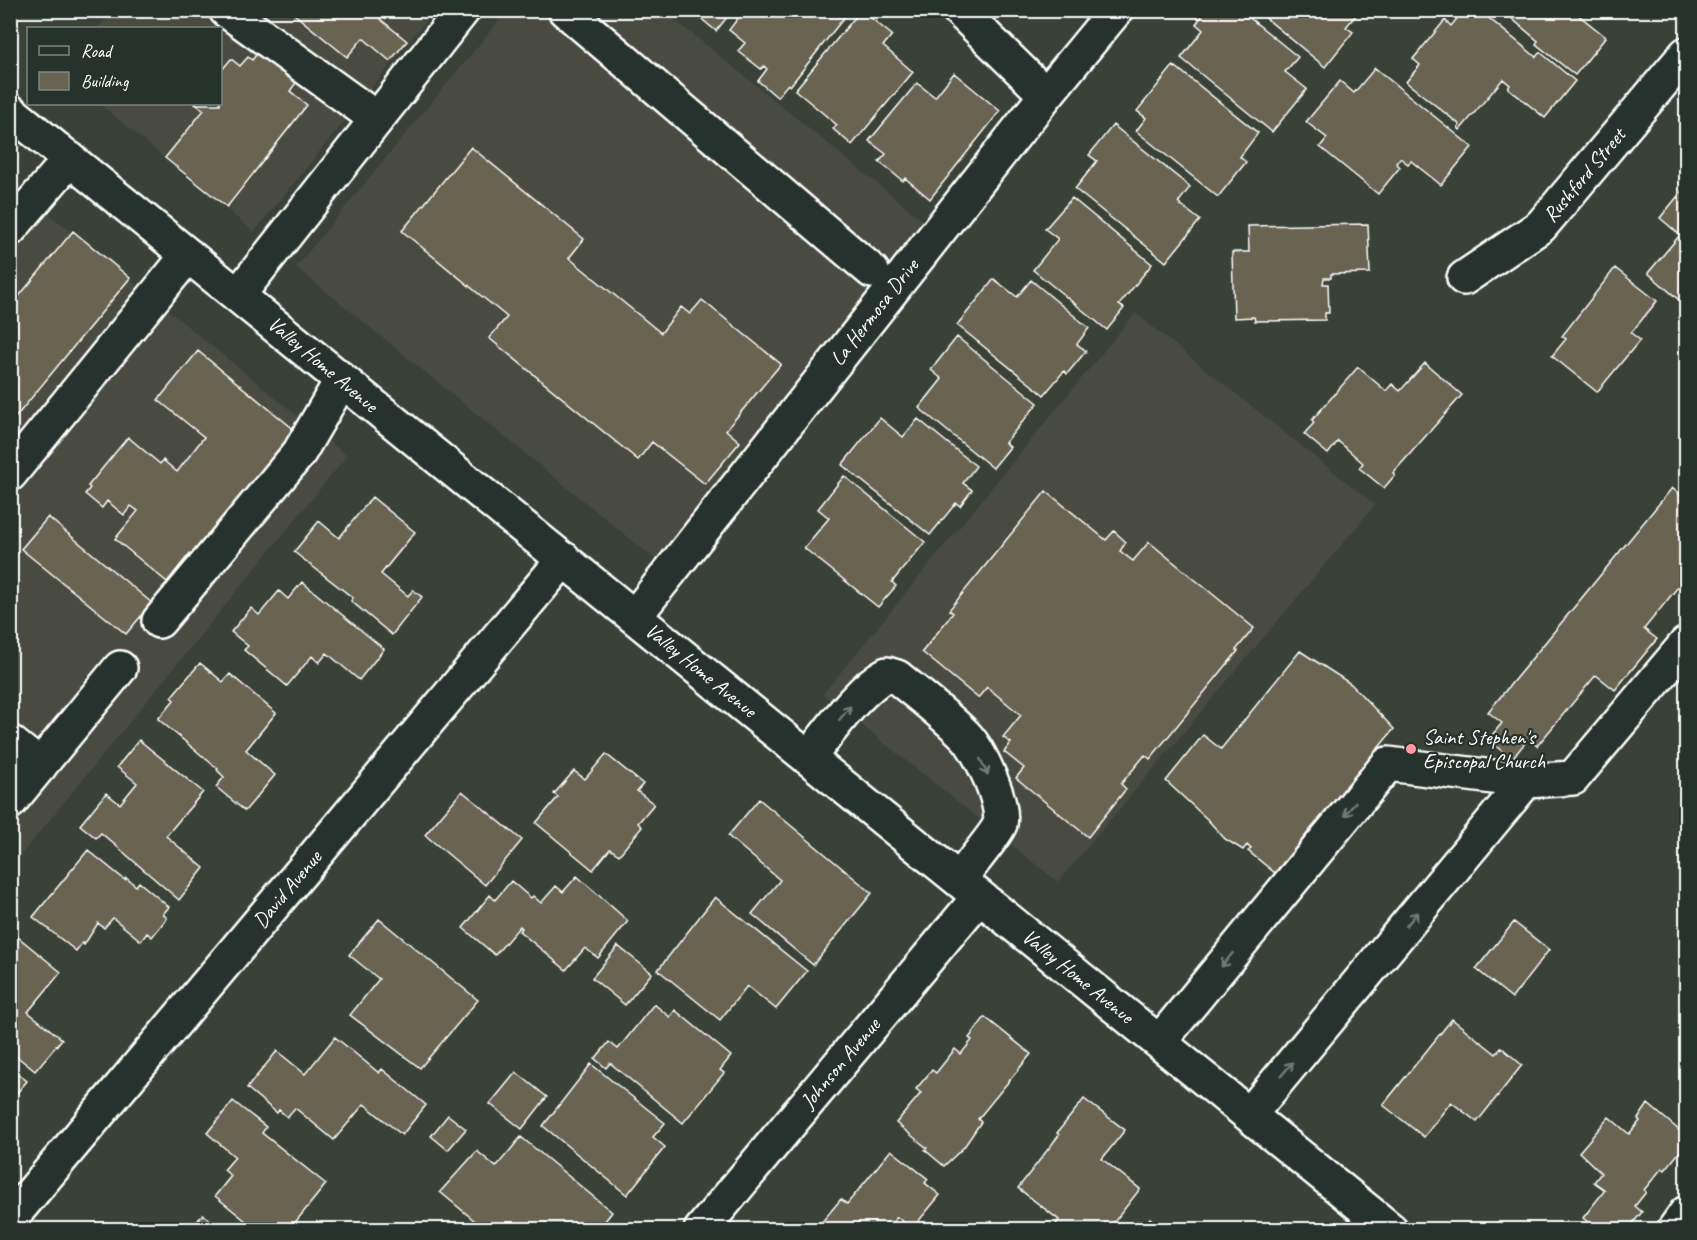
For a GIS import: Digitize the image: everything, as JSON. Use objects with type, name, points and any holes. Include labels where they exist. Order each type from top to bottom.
[{"type":"street","points":[[226,10],[377,119]]},
{"type":"street","points":[[239,294],[463,10]]},
{"type":"street","points":[[565,10],[872,271]]},
{"type":"street","points":[[959,10],[1046,95]]},
{"type":"street","name":"La Hermosa Drive","points":[[635,616],[1046,95],[1116,10]]},
{"type":"street","name":"Rushford Street","points":[[1464,278],[1541,226],[1686,54]]},
{"type":"street","name":"Valley Home Avenue","points":[[10,111],[239,294],[341,381],[635,616],[1390,1230]]},
{"type":"street","points":[[10,229],[70,159]]},
{"type":"street","points":[[10,474],[188,255]]},
{"type":"street","points":[[159,621],[299,453],[341,381]]},
{"type":"street","name":"David Avenue","points":[[10,1219],[564,559]]},
{"type":"street","points":[[1160,1041],[1388,764],[1526,781],[1573,778],[1686,644]]},
{"type":"street","points":[[10,802],[120,669]]},
{"type":"street","name":"Johnson Avenue","points":[[701,1230],[969,889],[999,826],[1000,810],[993,788],[966,736],[897,677],[887,674],[877,680],[860,696],[808,758]]},
{"type":"street","points":[[10,742],[40,766]]},
{"type":"street","points":[[1250,1114],[1526,781]]},
{"type":"street","points":[[1674,1230],[1686,1213]]},
{"type":"shaded area","points":[[112,11],[434,11],[254,232],[101,105],[222,105],[222,27],[99,27]]},
{"type":"shaded area","points":[[507,11],[664,11],[928,225],[655,559],[296,267]]},
{"type":"shaded area","points":[[11,183],[347,456],[11,867]]},
{"type":"shaded area","points":[[1135,313],[1375,505],[1058,882],[823,694]]},
{"type":"building","points":[[289,10],[369,10],[407,41],[390,61],[363,38],[347,57]]},
{"type":"building","points":[[691,10],[733,10],[716,31]]},
{"type":"building","points":[[744,10],[850,10],[790,86],[788,84],[777,97],[758,81],[767,69],[764,66],[761,69],[738,51],[745,43],[729,30]]},
{"type":"building","points":[[861,10],[892,35],[883,46],[913,72],[852,145],[833,129],[837,125],[795,90]]},
{"type":"building","points":[[1206,10],[1240,10],[1298,57],[1285,72],[1307,89],[1272,132],[1181,58],[1203,30],[1196,24]]},
{"type":"building","points":[[1256,10],[1360,10],[1346,27],[1353,32],[1325,67]]},
{"type":"building","points":[[1464,10],[1479,10],[1536,57],[1540,52],[1575,81],[1545,118],[1508,88],[1510,85],[1503,79],[1460,130],[1458,128],[1460,125],[1406,82],[1420,65],[1413,59],[1445,20],[1451,26]]},
{"type":"building","points":[[1502,10],[1578,10],[1576,13],[1606,37],[1575,75],[1536,44],[1538,41]]},
{"type":"building","points":[[260,50],[298,80],[290,91],[307,105],[227,207],[165,158],[204,110],[196,105],[222,105],[222,70],[231,59],[240,66],[248,57],[252,60]]},
{"type":"building","points":[[1173,66],[1258,133],[1240,157],[1246,162],[1218,197],[1136,131],[1146,118],[1137,111]]},
{"type":"building","points":[[1375,68],[1472,147],[1441,185],[1411,161],[1408,164],[1400,158],[1396,163],[1400,167],[1378,194],[1320,147],[1327,138],[1306,122],[1340,81],[1354,93]]},
{"type":"building","points":[[954,73],[1000,111],[930,199],[905,178],[903,181],[879,162],[886,154],[869,141],[917,83],[935,97]]},
{"type":"building","points":[[1113,125],[1190,187],[1178,203],[1200,220],[1166,262],[1075,189],[1097,161],[1089,155]]},
{"type":"building","points":[[471,147],[584,239],[569,258],[661,333],[681,307],[690,314],[702,300],[781,364],[726,430],[740,442],[705,484],[652,442],[638,460],[489,338],[507,317],[402,231]]},
{"type":"building","points":[[1686,186],[1686,306],[1648,273],[1680,235],[1660,218]]},
{"type":"building","points":[[1072,198],[1152,264],[1119,305],[1124,308],[1107,330],[1033,270],[1058,239],[1045,229]]},
{"type":"building","points":[[1368,224],[1370,273],[1331,274],[1331,278],[1324,278],[1323,284],[1328,284],[1329,313],[1325,313],[1325,320],[1255,321],[1254,317],[1234,318],[1232,252],[1249,252],[1248,226]]},
{"type":"building","points":[[73,231],[130,278],[10,424],[10,307]]},
{"type":"building","points":[[1615,268],[1657,301],[1631,333],[1640,340],[1597,392],[1552,356],[1566,339],[1562,336]]},
{"type":"building","points":[[994,279],[1017,297],[1031,280],[1089,328],[1077,344],[1086,351],[1067,374],[1064,371],[1044,395],[957,325]]},
{"type":"building","points":[[957,337],[1038,403],[1005,443],[1010,447],[993,468],[919,408],[942,379],[931,370]]},
{"type":"building","points":[[198,351],[296,431],[194,556],[190,553],[167,582],[115,539],[138,511],[131,506],[124,515],[107,501],[102,508],[85,494],[90,488],[88,486],[128,437],[160,464],[163,460],[177,472],[204,437],[158,400]]},
{"type":"building","points":[[1425,363],[1462,395],[1393,473],[1395,475],[1384,488],[1359,468],[1363,463],[1338,441],[1328,454],[1304,434],[1314,423],[1312,420],[1358,367],[1386,391],[1392,384],[1400,391]]},
{"type":"building","points":[[880,418],[903,437],[918,419],[976,466],[963,483],[972,490],[960,506],[956,503],[930,535],[842,465]]},
{"type":"building","points":[[844,476],[925,542],[892,582],[896,586],[878,607],[804,548],[829,518],[818,509]]},
{"type":"building","points":[[1672,488],[1686,500],[1686,577],[1644,629],[1657,639],[1615,690],[1596,675],[1537,746],[1528,739],[1512,759],[1488,740],[1502,723],[1488,712]]},
{"type":"building","points":[[1046,491],[1106,540],[1114,531],[1126,542],[1120,551],[1133,561],[1149,542],[1254,628],[1150,759],[1145,755],[1121,784],[1126,789],[1088,837],[1016,778],[1024,768],[1004,752],[1011,743],[1003,737],[1021,715],[987,687],[978,698],[922,652],[953,613],[949,610]]},
{"type":"building","points":[[372,497],[415,532],[381,574],[408,596],[413,590],[422,597],[392,635],[351,601],[353,598],[294,552],[319,521],[339,538]]},
{"type":"building","points":[[48,517],[152,603],[126,634],[21,549]]},
{"type":"building","points":[[302,582],[384,649],[359,680],[327,653],[319,663],[312,656],[287,686],[244,650],[248,646],[231,632],[251,608],[259,615],[279,591],[288,599]]},
{"type":"building","points":[[1300,651],[1351,684],[1394,729],[1275,873],[1248,851],[1251,849],[1247,845],[1243,850],[1225,839],[1166,781],[1203,735],[1221,749]]},
{"type":"building","points":[[200,663],[223,682],[230,674],[276,713],[246,750],[275,775],[245,811],[216,787],[224,777],[218,769],[158,719],[174,700],[171,697]]},
{"type":"building","points":[[139,740],[203,792],[166,836],[204,868],[179,900],[101,833],[96,838],[80,825],[106,793],[120,804],[137,783],[117,767]]},
{"type":"building","points":[[606,754],[643,784],[637,791],[654,804],[638,823],[642,827],[619,855],[610,849],[593,870],[536,823],[558,797],[554,794],[574,771],[585,779]]},
{"type":"building","points":[[462,791],[522,840],[485,885],[425,835]]},
{"type":"building","points":[[759,799],[872,893],[813,965],[752,914],[780,880],[728,836]]},
{"type":"building","points":[[88,850],[125,880],[126,878],[136,886],[139,882],[169,907],[163,914],[167,918],[152,937],[147,933],[141,941],[113,918],[104,928],[98,923],[84,945],[82,943],[76,951],[33,917]]},
{"type":"building","points":[[577,876],[628,921],[598,958],[585,948],[566,970],[519,931],[522,928],[520,926],[495,955],[463,928],[490,895],[495,900],[511,881],[531,898],[533,896],[541,903],[556,886],[563,892]]},
{"type":"building","points":[[715,897],[807,971],[776,1009],[747,986],[720,1020],[658,970]]},
{"type":"building","points":[[379,919],[478,1000],[420,1068],[350,1015],[379,979],[349,955]]},
{"type":"building","points":[[1514,922],[1549,950],[1512,998],[1476,969]]},
{"type":"building","points":[[10,933],[13,933],[61,972],[28,1012],[62,1039],[35,1071],[10,1051]]},
{"type":"building","points":[[618,946],[652,973],[625,1005],[592,978]]},
{"type":"building","points":[[654,1004],[670,1017],[675,1010],[731,1056],[720,1070],[724,1073],[683,1123],[610,1063],[606,1068],[595,1059],[609,1042],[618,1049]]},
{"type":"building","points":[[985,1017],[1031,1054],[978,1119],[981,1122],[964,1147],[944,1166],[925,1150],[927,1148],[896,1123],[921,1093],[916,1089],[932,1070],[936,1073],[955,1049],[961,1054],[972,1040],[969,1038]]},
{"type":"building","points":[[1452,1019],[1496,1054],[1501,1047],[1522,1065],[1477,1122],[1451,1102],[1424,1137],[1383,1105]]},
{"type":"building","points":[[335,1037],[379,1073],[382,1069],[426,1105],[402,1135],[364,1104],[334,1140],[295,1108],[287,1117],[279,1110],[277,1113],[247,1088],[277,1051],[305,1074]]},
{"type":"building","points":[[591,1064],[665,1123],[653,1137],[665,1147],[627,1195],[543,1126]]},
{"type":"building","points":[[10,1067],[27,1081],[10,1101]]},
{"type":"building","points":[[516,1072],[547,1097],[522,1129],[490,1104]]},
{"type":"building","points":[[1084,1099],[1125,1130],[1102,1159],[1140,1189],[1108,1230],[1052,1230],[1059,1220],[1018,1188]]},
{"type":"building","points":[[233,1101],[266,1127],[262,1133],[326,1184],[289,1230],[257,1230],[215,1196],[231,1176],[224,1170],[235,1157],[207,1133]]},
{"type":"building","points":[[1648,1104],[1686,1136],[1686,1144],[1665,1170],[1662,1168],[1644,1190],[1646,1192],[1635,1206],[1642,1212],[1627,1230],[1594,1230],[1594,1227],[1583,1218],[1605,1190],[1594,1182],[1601,1173],[1579,1152],[1609,1117],[1629,1134],[1640,1121],[1638,1119]]},
{"type":"building","points":[[448,1115],[466,1129],[448,1150],[431,1136]]},
{"type":"building","points":[[521,1137],[612,1212],[598,1230],[557,1230],[552,1225],[548,1230],[486,1230],[440,1192],[477,1151],[496,1167]]},
{"type":"building","points":[[891,1150],[928,1179],[925,1183],[940,1195],[912,1229],[897,1217],[887,1230],[801,1230],[807,1222],[816,1229],[841,1199],[847,1204]]},
{"type":"building","points":[[203,1214],[222,1230],[190,1230]]},
{"type":"building","points":[[1150,1218],[1164,1230],[1131,1230],[1138,1221],[1143,1226]]},
{"type":"place","name":"Saint Stephen's Episcopal Church","points":[[1411,749]]}]
